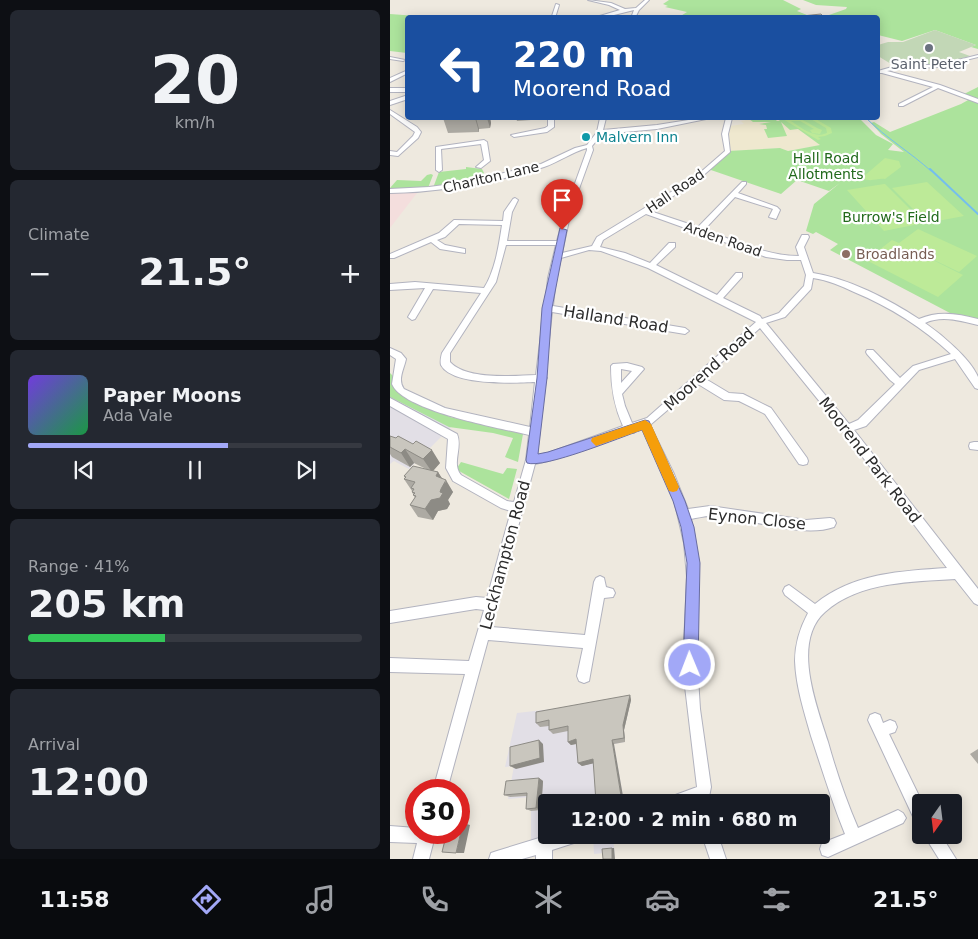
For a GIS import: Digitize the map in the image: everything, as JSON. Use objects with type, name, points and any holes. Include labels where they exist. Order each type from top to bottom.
[{"type":"street","points":[[590,0],[610,4],[623,10]]},
{"type":"street","points":[[636,0],[645,2]]},
{"type":"street","points":[[630,9],[645,2]]},
{"type":"street","points":[[634,15],[637,9],[645,2]]},
{"type":"street","points":[[554,15],[557,5]]},
{"type":"street","points":[[606,15],[623,10],[637,9]]},
{"type":"street","points":[[880,72],[899,67],[942,66],[978,56]]},
{"type":"street","points":[[390,58],[403,60]]},
{"type":"street","points":[[390,80],[405,72]]},
{"type":"street","points":[[880,72],[938,86],[978,101]]},
{"type":"street","points":[[901,105],[938,86]]},
{"type":"street","points":[[947,89],[954,86]]},
{"type":"street","points":[[390,90],[405,90]]},
{"type":"street","points":[[390,103],[405,98]]},
{"type":"street","points":[[390,112],[416,129],[417,135],[398,154],[390,153]]},
{"type":"street","points":[[390,123],[402,119]]},
{"type":"street","points":[[514,135],[547,130],[551,127],[551,120]]},
{"type":"street","name":"Leckhampton Road","points":[[443,779],[532,460],[542,378],[547,308],[559,243],[568,211],[590,150],[589,146],[600,132],[603,120]]},
{"type":"street","points":[[600,132],[662,127],[698,120]]},
{"type":"street","name":"Hall Road","points":[[594,248],[600,239],[696,179],[728,151],[725,133],[728,120]]},
{"type":"street","points":[[439,170],[438,148],[484,142],[488,160],[479,167]]},
{"type":"street","name":"Charlton Lane","points":[[390,191],[426,191],[455,186],[530,169],[589,146]]},
{"type":"street","points":[[699,231],[744,183]]},
{"type":"street","points":[[734,194],[775,208],[777,210],[773,217]]},
{"type":"street","points":[[515,200],[508,212],[503,243],[487,291],[446,353],[444,360],[446,366],[455,373],[509,380],[542,378]]},
{"type":"street","name":"Arden Road","points":[[645,211],[777,257],[804,258]]},
{"type":"street","points":[[391,256],[449,231],[454,221],[506,223]]},
{"type":"street","points":[[761,322],[778,317],[796,302],[808,287],[810,276],[800,246],[805,237]]},
{"type":"street","points":[[431,239],[443,247],[462,251]]},
{"type":"street","points":[[503,243],[559,243]]},
{"type":"street","points":[[651,266],[672,246]]},
{"type":"street","name":"Moorend Road","points":[[532,460],[548,457],[630,430],[655,418],[761,322],[748,313],[651,266],[622,255],[594,248],[556,257]]},
{"type":"street","points":[[718,299],[740,275]]},
{"type":"street","points":[[810,276],[825,277],[860,291],[919,322],[956,356],[978,386]]},
{"type":"street","points":[[390,287],[431,286],[487,291]]},
{"type":"street","points":[[412,312],[431,286]]},
{"type":"street","name":"Halland Road","points":[[547,308],[685,331]]},
{"type":"street","points":[[919,322],[931,317],[942,316],[978,322]]},
{"type":"street","name":"Moorend Park Road","points":[[761,322],[978,599]]},
{"type":"street","points":[[390,351],[401,359],[394,382],[395,386],[401,391],[443,411],[535,432]]},
{"type":"street","points":[[870,352],[893,378],[901,383]]},
{"type":"street","points":[[846,429],[862,423],[901,383],[922,365],[956,356]]},
{"type":"street","points":[[698,379],[727,397],[740,397],[768,411],[803,461]]},
{"type":"street","points":[[617,393],[619,409],[630,430]]},
{"type":"street","points":[[390,402],[453,436],[451,469],[457,478],[505,506],[518,508]]},
{"type":"street","points":[[645,424],[684,515],[694,563],[690,665],[704,787],[703,794]]},
{"type":"street","name":"Eynon Close","points":[[684,515],[710,511],[806,525],[830,523]]},
{"type":"street","points":[[854,837],[837,796],[811,710],[803,667],[804,642],[816,612],[840,595],[866,584],[893,578],[958,573]]},
{"type":"street","points":[[584,676],[603,589]]},
{"type":"street","points":[[789,591],[816,612]]},
{"type":"street","points":[[390,618],[476,603],[492,604]]},
{"type":"street","points":[[484,633],[590,642]]},
{"type":"street","points":[[390,665],[474,668]]},
{"type":"street","points":[[882,726],[912,797]]},
{"type":"street","points":[[828,849],[898,818]]},
{"type":"street","points":[[390,834],[405,834]]},
{"type":"street","points":[[421,859],[425,844]]},
{"type":"street","points":[[498,859],[544,852],[558,844]]},
{"type":"street","points":[[713,844],[718,859]]},
{"type":"street","points":[[938,844],[948,859]]},
{"type":"shaded area","points":[[837,120],[859,138],[788,151],[780,148],[731,151],[727,135],[730,126],[744,124],[741,121]]},
{"type":"shaded area","points":[[390,193],[417,193],[390,228]]},
{"type":"shaded area","points":[[390,394],[452,426],[409,469],[394,461],[390,464]]},
{"type":"shaded area","points":[[631,700],[624,730],[625,742],[614,744],[623,794],[538,794],[538,840],[531,842],[531,797],[508,799],[514,766],[505,767],[517,713]]},
{"type":"shaded area","points":[[593,844],[614,844],[615,859],[605,859],[605,853],[594,854]]},
{"type":"green space","points":[[669,0],[783,0],[801,9],[797,11],[807,15],[682,15],[687,12],[665,7],[668,6],[663,4]]},
{"type":"green space","points":[[803,0],[978,0],[978,49],[971,47],[976,45],[935,30],[902,41],[880,36],[880,15],[829,15],[847,7],[816,5]]},
{"type":"green space","points":[[390,14],[405,15],[405,53],[390,51]]},
{"type":"green space","points":[[935,30],[976,45],[959,52],[970,56],[932,67],[896,67],[880,57],[880,44],[888,42],[903,42]]},
{"type":"green space","points":[[978,87],[978,320],[950,313],[830,250],[838,244],[816,232],[813,234],[806,231],[814,204],[840,183],[829,191],[797,180],[781,194],[708,169],[728,151],[780,148],[788,151],[820,145],[798,129],[790,130],[781,122],[787,136],[768,138],[764,129],[767,129],[766,125],[759,124],[771,122],[753,122],[750,120],[861,120],[876,135],[893,144],[888,150],[904,152],[881,134],[871,123],[874,122],[890,132],[970,99],[964,94]]},
{"type":"green space","points":[[784,120],[802,120],[822,130],[820,134],[812,133],[810,130],[814,129],[800,121],[791,121],[813,134],[817,135],[827,133],[826,128],[812,120],[817,120],[831,128],[832,133],[818,137],[821,139],[818,140]]},
{"type":"green space","points":[[885,158],[899,161],[901,167],[885,179],[864,179],[863,177]]},
{"type":"green space","points":[[466,167],[482,169],[484,173],[480,180],[433,188],[439,172],[466,169]]},
{"type":"green space","points":[[431,174],[433,175],[428,188],[390,188],[397,180],[421,181]]},
{"type":"green space","points":[[927,182],[964,216],[927,223],[892,188]]},
{"type":"green space","name":"Burrow's Field","points":[[885,184],[924,223],[884,231],[847,190]]},
{"type":"green space","points":[[918,229],[977,256],[959,272],[907,247],[963,275],[938,297],[866,260],[892,240],[899,243]]},
{"type":"green space","points":[[390,373],[394,377],[394,387],[450,417],[523,434],[518,462],[505,457],[513,438],[493,433],[449,427],[390,397]]},
{"type":"green space","points":[[461,462],[503,474],[507,468],[517,469],[509,499],[459,471],[457,468]]},
{"type":"building","points":[[390,436],[396,438],[398,436],[413,444],[416,441],[432,450],[423,459],[405,449],[401,453],[390,447]]},
{"type":"building","points":[[413,466],[438,472],[436,476],[446,480],[440,492],[443,493],[440,498],[431,500],[425,509],[410,505],[416,496],[412,492],[414,489],[411,488],[415,482],[404,479],[406,477],[404,476]]},
{"type":"building","points":[[630,695],[623,725],[624,738],[612,740],[621,794],[595,794],[593,759],[578,763],[576,739],[568,742],[568,726],[549,730],[549,720],[536,723],[536,712]]},
{"type":"building","points":[[539,740],[540,758],[510,766],[510,747]]},
{"type":"building","points":[[539,778],[536,808],[526,809],[527,793],[504,795],[506,781]]},
{"type":"building","points":[[444,844],[458,844],[456,853],[442,852]]},
{"type":"building","points":[[612,848],[612,859],[603,859],[602,849]]},
{"type":"waterway","points":[[868,120],[931,171]]},
{"type":"waterway","points":[[930,169],[978,214]]},
{"type":"slow traffic","points":[[596,441],[645,424],[673,487]]},
{"type":"place","name":"Saint Peter","points":[[929,48]]},
{"type":"place","name":"Malvern Inn","points":[[586,137]]},
{"type":"place","name":"Broadlands","points":[[846,254]]},
{"type":"route","points":[[562,230],[547,308],[542,378],[532,460],[548,457],[645,424],[684,515],[694,563],[690,665]]},
{"type":"park label","name":"Hall Road Allotments","points":[[826,166]]}]
